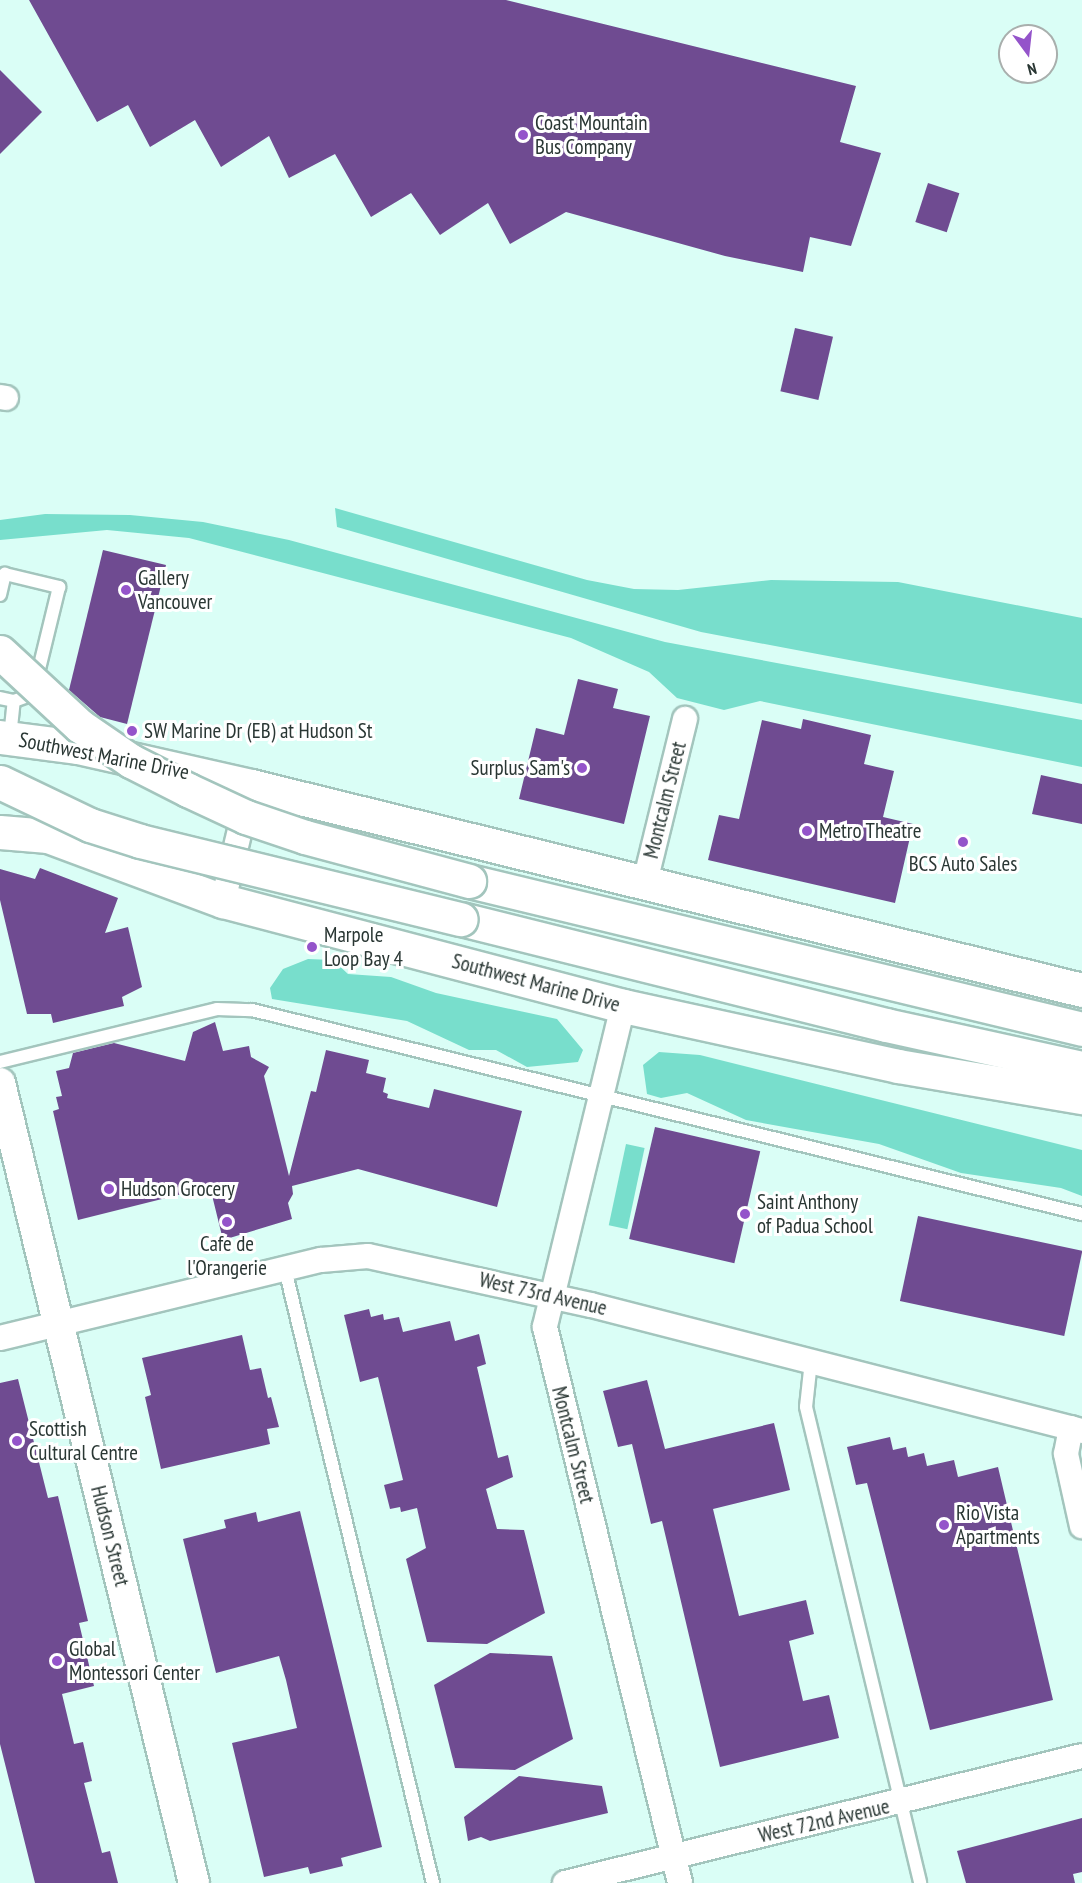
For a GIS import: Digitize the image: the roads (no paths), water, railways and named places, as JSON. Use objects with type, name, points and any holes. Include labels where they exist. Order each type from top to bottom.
[{"type":"main road","points":[[0,652],[80,726],[131,761],[246,817],[304,837],[469,881],[1082,1029]]},
{"type":"main road","name":"Southwest Marine Drive","points":[[5,738],[78,747],[251,786],[1082,990]]},
{"type":"main road","points":[[0,782],[90,825],[140,841],[886,1025],[1082,1068]]},
{"type":"main road","name":"Southwest Marine Drive","points":[[0,832],[48,836],[223,901],[623,1006],[898,1066],[1082,1097]]},
{"type":"street","name":"Montcalm Street","points":[[645,882],[685,719]]},
{"type":"street","points":[[223,901],[251,786]]},
{"type":"street","name":"Montcalm Street","points":[[623,1006],[545,1327],[680,1883]]},
{"type":"street","name":"Hudson Street","points":[[2,1099],[194,1883]]},
{"type":"street","name":"West 73rd Avenue","points":[[0,1338],[285,1269],[345,1256],[368,1256],[552,1296],[1076,1430]]},
{"type":"street","points":[[1076,1430],[1066,1454],[1082,1527]]},
{"type":"street","name":"West 72nd Avenue","points":[[565,1883],[901,1803],[1082,1756]]},
{"type":"lane","points":[[0,595],[2,574],[59,587],[33,694],[14,701],[0,698]]},
{"type":"lane","points":[[5,738],[14,701]]},
{"type":"lane","points":[[0,1062],[217,1009],[252,1010],[603,1094],[1082,1214]]},
{"type":"lane","points":[[285,1269],[433,1883]]},
{"type":"lane","points":[[811,1361],[806,1407],[920,1883]]},
{"type":"place","name":"Coast Mountain Bus Company","points":[[523,135]]},
{"type":"place","name":"Gallery Vancouver","points":[[126,590]]},
{"type":"place","name":"SW Marine Dr (EB) at Hudson St","points":[[132,731]]},
{"type":"place","name":"Surplus Sam's","points":[[582,768]]},
{"type":"place","name":"Metro Theatre","points":[[807,831]]},
{"type":"place","name":"BCS Auto Sales","points":[[963,842]]},
{"type":"place","name":"Marpole Loop Bay 4","points":[[312,947]]},
{"type":"place","name":"Hudson Grocery","points":[[109,1189]]},
{"type":"place","name":"Saint Anthony of Padua School","points":[[745,1214]]},
{"type":"place","name":"Cafe de l'Orangerie","points":[[227,1222]]},
{"type":"place","name":"Scottish Cultural Centre","points":[[17,1441]]},
{"type":"place","name":"Rio Vista Apartments","points":[[944,1525]]},
{"type":"place","name":"Global Montessori Center","points":[[57,1661]]}]
